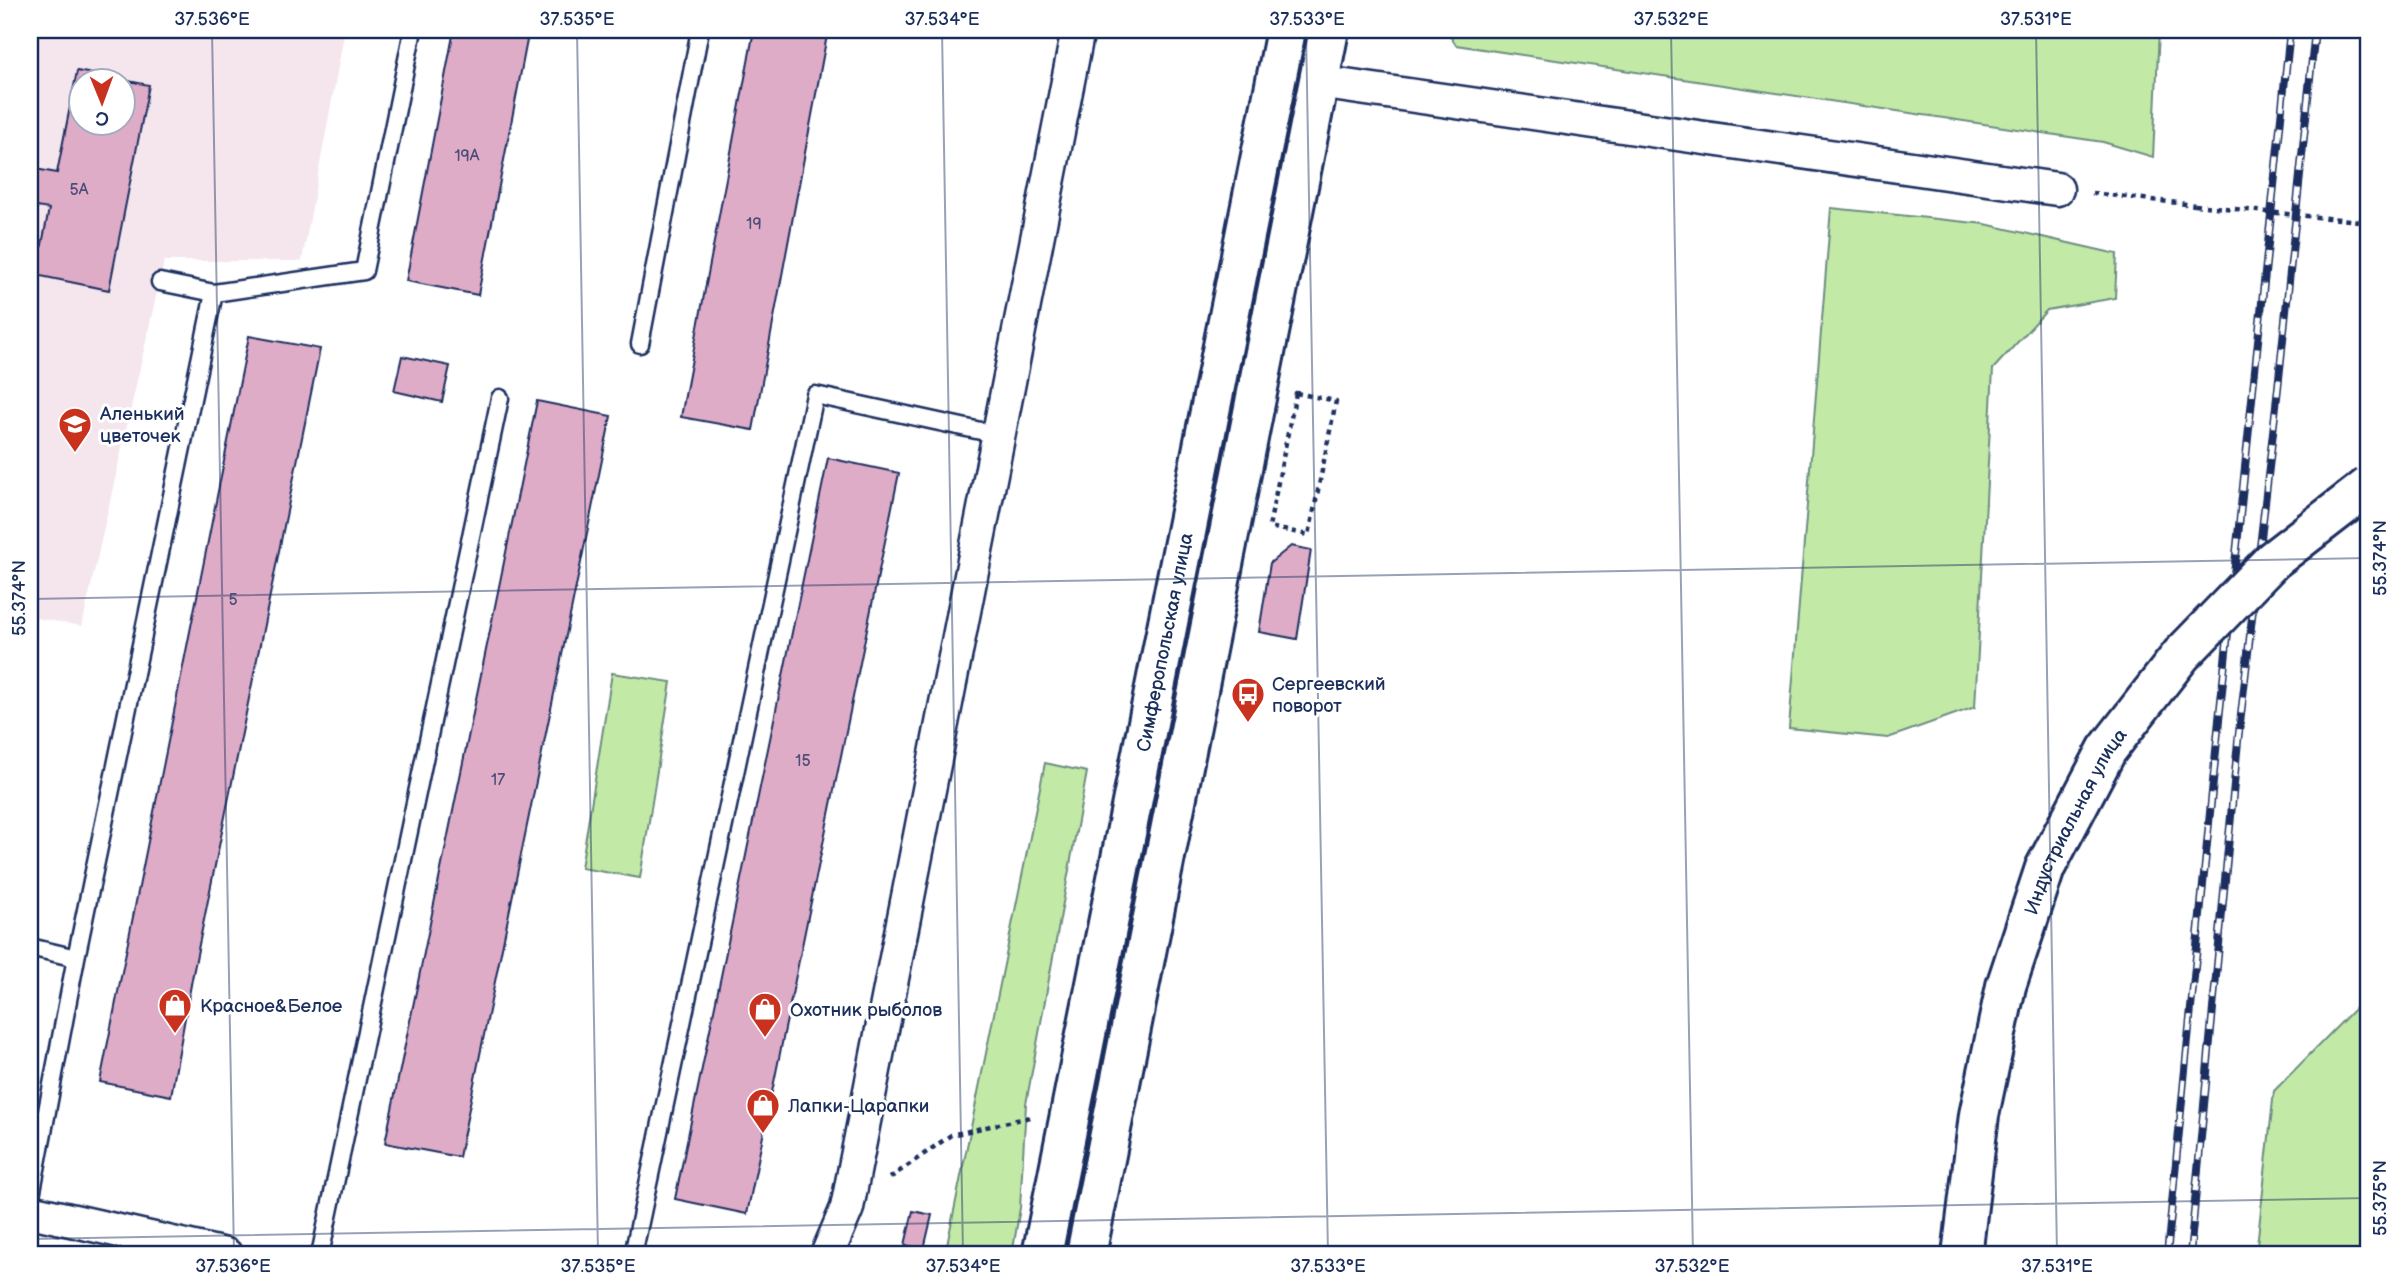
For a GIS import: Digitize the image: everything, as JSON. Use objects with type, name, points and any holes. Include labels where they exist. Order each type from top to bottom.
[{"type":"main road","name":"Симферопольская улица","points":[[1042,1255],[1286,30]]},
{"type":"main road","points":[[1086,1255],[1329,30]]},
{"type":"main road","name":"Индустриальная улица","points":[[1962,1255],[1979,1115],[2006,986],[2045,868],[2101,762],[2115,739],[2190,645],[2273,560],[2369,485]]},
{"type":"street","points":[[827,1255],[847,1208],[1078,30]]},
{"type":"street","points":[[1318,82],[2056,189]]},
{"type":"street","points":[[30,1211],[226,1255]]},
{"type":"lane","points":[[160,282],[214,293],[364,271],[413,30]]},
{"type":"lane","points":[[640,344],[700,30]]},
{"type":"lane","points":[[30,1201],[76,958],[214,293]]},
{"type":"lane","points":[[633,1255],[815,395],[999,435]]},
{"type":"lane","points":[[320,1255],[500,398]]},
{"type":"lane","points":[[30,947],[76,958]]},
{"type":"path","points":[[2056,189],[2369,222]]},
{"type":"path","points":[[1296,393],[1336,401],[1309,535],[1269,527],[1296,393]]},
{"type":"path","points":[[847,1208],[951,1135],[1034,1116]]},
{"type":"shaded area","name":"Аленький цветочек","points":[[30,30],[345,30],[302,261],[164,261],[82,626],[30,617],[30,206],[49,209],[37,275],[109,290],[149,86],[136,83],[136,66],[66,66],[66,127],[57,173],[30,168]]},
{"type":"green space","points":[[1446,30],[2159,30],[2153,157],[2103,142],[1456,45]]},
{"type":"green space","points":[[1831,208],[1985,224],[2117,254],[2115,298],[2047,310],[1993,369],[1975,707],[1888,738],[1789,728]]},
{"type":"green space","points":[[612,673],[671,682],[640,878],[581,868]]},
{"type":"green space","points":[[1045,763],[1087,772],[1026,1104],[1020,1208],[1012,1255],[945,1255]]},
{"type":"green space","points":[[2369,994],[2369,1255],[2256,1255],[2274,1091]]},
{"type":"building","points":[[454,30],[529,30],[478,295],[406,281]]},
{"type":"building","points":[[754,30],[828,30],[753,430],[681,417]]},
{"type":"building","points":[[136,82],[149,85],[109,290],[36,275],[49,209],[30,206],[30,168],[57,173],[66,127],[66,136],[136,136]]},
{"type":"building","points":[[249,336],[320,349],[192,979],[171,1096],[100,1082]]},
{"type":"building","points":[[402,356],[450,366],[442,402],[394,391]]},
{"type":"building","points":[[537,401],[611,416],[459,1157],[385,1143]]},
{"type":"building","points":[[828,458],[899,473],[747,1214],[675,1199]]},
{"type":"building","points":[[1291,546],[1311,550],[1297,639],[1259,632],[1270,563]]},
{"type":"building","points":[[913,1211],[932,1215],[924,1249],[905,1245]]},
{"type":"railway","points":[[2167,1255],[2290,30]]},
{"type":"railway","points":[[2190,1255],[2238,741],[2315,30]]},
{"type":"place","name":"Аленький цветочек","points":[[75,454]]},
{"type":"place","name":"Сергеевский поворот","points":[[1248,724]]},
{"type":"place","name":"Красное&Белое","points":[[175,1035]]},
{"type":"place","name":"Охотник рыболов","points":[[765,1039]]},
{"type":"place","name":"Лапки-Царапки","points":[[763,1135]]}]
